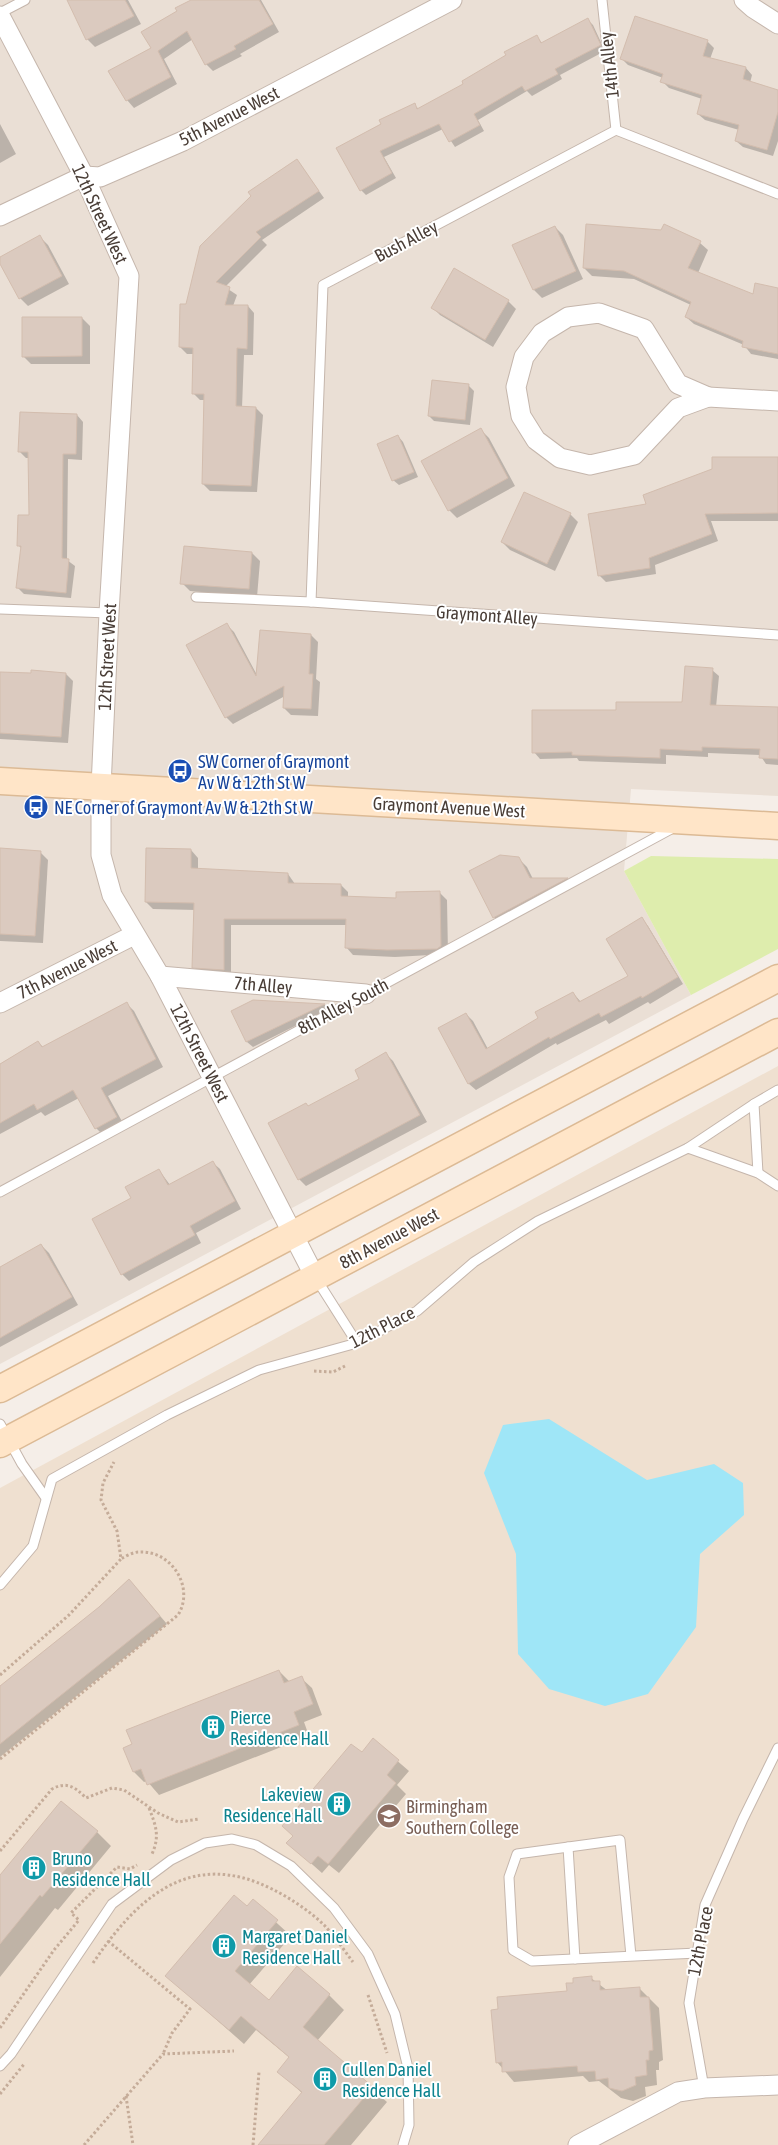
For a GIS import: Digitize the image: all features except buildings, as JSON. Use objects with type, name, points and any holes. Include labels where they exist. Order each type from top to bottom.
[{"type":"main road","name":"Graymont Avenue West","points":[[0,781],[778,826]]},
{"type":"main road","points":[[0,1389],[778,978]]},
{"type":"main road","name":"8th Avenue West","points":[[3,1436],[315,1277],[778,1032]]},
{"type":"street","name":"5th Avenue West","points":[[0,216],[84,176],[100,178],[184,141],[450,0]]},
{"type":"street","points":[[744,0],[778,24]]},
{"type":"street","name":"12th Street West","points":[[0,15],[84,176],[129,276],[109,614],[101,787],[101,855],[112,895],[160,976],[315,1277]]},
{"type":"street","points":[[708,397],[678,408],[634,455],[590,465],[560,458],[536,440],[521,416],[516,387],[524,357],[542,333],[568,317],[599,313],[644,329],[678,384],[708,397],[778,400]]},
{"type":"street","name":"7th Avenue West","points":[[0,1004],[134,935]]},
{"type":"street","name":"7th Alley","points":[[160,976],[366,994]]},
{"type":"street","points":[[578,2145],[678,2092],[704,2088],[778,2085]]},
{"type":"lane","points":[[0,15],[25,0]]},
{"type":"lane","name":"14th Alley","points":[[602,0],[616,130]]},
{"type":"lane","points":[[616,130],[778,194]]},
{"type":"lane","name":"Bush Alley","points":[[311,602],[323,285],[616,130]]},
{"type":"lane","name":"Graymont Alley","points":[[196,597],[311,602],[778,635]]},
{"type":"lane","points":[[0,609],[109,614]]},
{"type":"lane","name":"8th Alley South","points":[[0,1192],[686,821]]},
{"type":"lane","name":"12th Place","points":[[0,1585],[32,1546],[52,1479],[167,1415],[259,1370],[357,1343],[417,1311],[474,1262],[538,1221],[688,1148],[778,1090]]},
{"type":"lane","points":[[754,1104],[758,1172]]},
{"type":"lane","points":[[688,1148],[758,1172],[778,1186]]},
{"type":"lane","points":[[315,1277],[357,1343]]},
{"type":"lane","points":[[3,1436],[46,1498]]},
{"type":"lane","name":"12th Place","points":[[704,2088],[689,2003],[705,1906],[743,1819],[778,1748]]},
{"type":"lane","points":[[0,2066],[11,2054],[112,1904],[171,1860],[205,1843],[232,1839],[256,1845],[291,1866],[334,1908],[368,1954],[395,2014],[408,2068],[409,2125],[403,2145]]},
{"type":"lane","points":[[631,1956],[620,1840],[517,1854],[509,1877],[513,1950],[532,1961],[698,1953]]},
{"type":"lane","points":[[568,1847],[575,1959]]},
{"type":"path","points":[[305,1373],[313,1370],[333,1372],[346,1366]]},
{"type":"path","points":[[116,1460],[103,1483],[101,1500],[116,1531],[121,1559]]},
{"type":"path","points":[[0,1675],[69,1615],[121,1559],[139,1552],[156,1553],[180,1575],[185,1586],[182,1608],[178,1615],[0,1759]]},
{"type":"path","points":[[0,1851],[52,1789],[61,1784],[68,1785],[86,1798],[112,1788],[124,1790],[149,1807],[178,1822],[198,1820]]},
{"type":"path","points":[[149,1807],[157,1827],[158,1841],[152,1855]]},
{"type":"path","points":[[90,1967],[108,1941],[139,1906],[158,1890],[196,1874],[235,1875],[260,1883],[292,1901],[324,1926],[356,1968]]},
{"type":"path","points":[[84,2145],[163,2054],[172,2033],[190,2009],[108,1941]]},
{"type":"path","points":[[366,1989],[388,2055]]},
{"type":"path","points":[[163,2054],[234,2051]]},
{"type":"path","points":[[0,2094],[18,2075],[28,2058]]},
{"type":"path","points":[[254,2145],[259,2072]]},
{"type":"path","points":[[126,2096],[134,2145]]},
{"type":"shaded area","points":[[0,0],[778,0],[778,796],[631,789],[624,871],[691,995],[0,1364]]},
{"type":"shaded area","name":"Birmingham Southern College","points":[[778,1066],[778,2145],[0,2145],[0,1488]]},
{"type":"green space","points":[[651,856],[778,859],[778,949],[691,995],[624,871]]},
{"type":"water","points":[[549,1419],[647,1480],[714,1464],[743,1483],[744,1515],[700,1554],[696,1627],[648,1694],[605,1706],[549,1689],[518,1654],[516,1554],[484,1473],[503,1425]]},
{"type":"place","name":"SW Corner of Graymont Av W & 12th St W","points":[[180,771]]},
{"type":"place","name":"NE Corner of Graymont Av W & 12th St W","points":[[36,807]]},
{"type":"place","name":"Pierce Residence Hall","points":[[213,1727]]},
{"type":"place","name":"Lakeview Residence Hall","points":[[339,1804]]},
{"type":"place","name":"Birmingham Southern College","points":[[389,1816]]},
{"type":"place","name":"Bruno Residence Hall","points":[[34,1868]]},
{"type":"place","name":"Margaret Daniel Residence Hall","points":[[224,1946]]},
{"type":"place","name":"Cullen Daniel Residence Hall","points":[[325,2079]]}]
